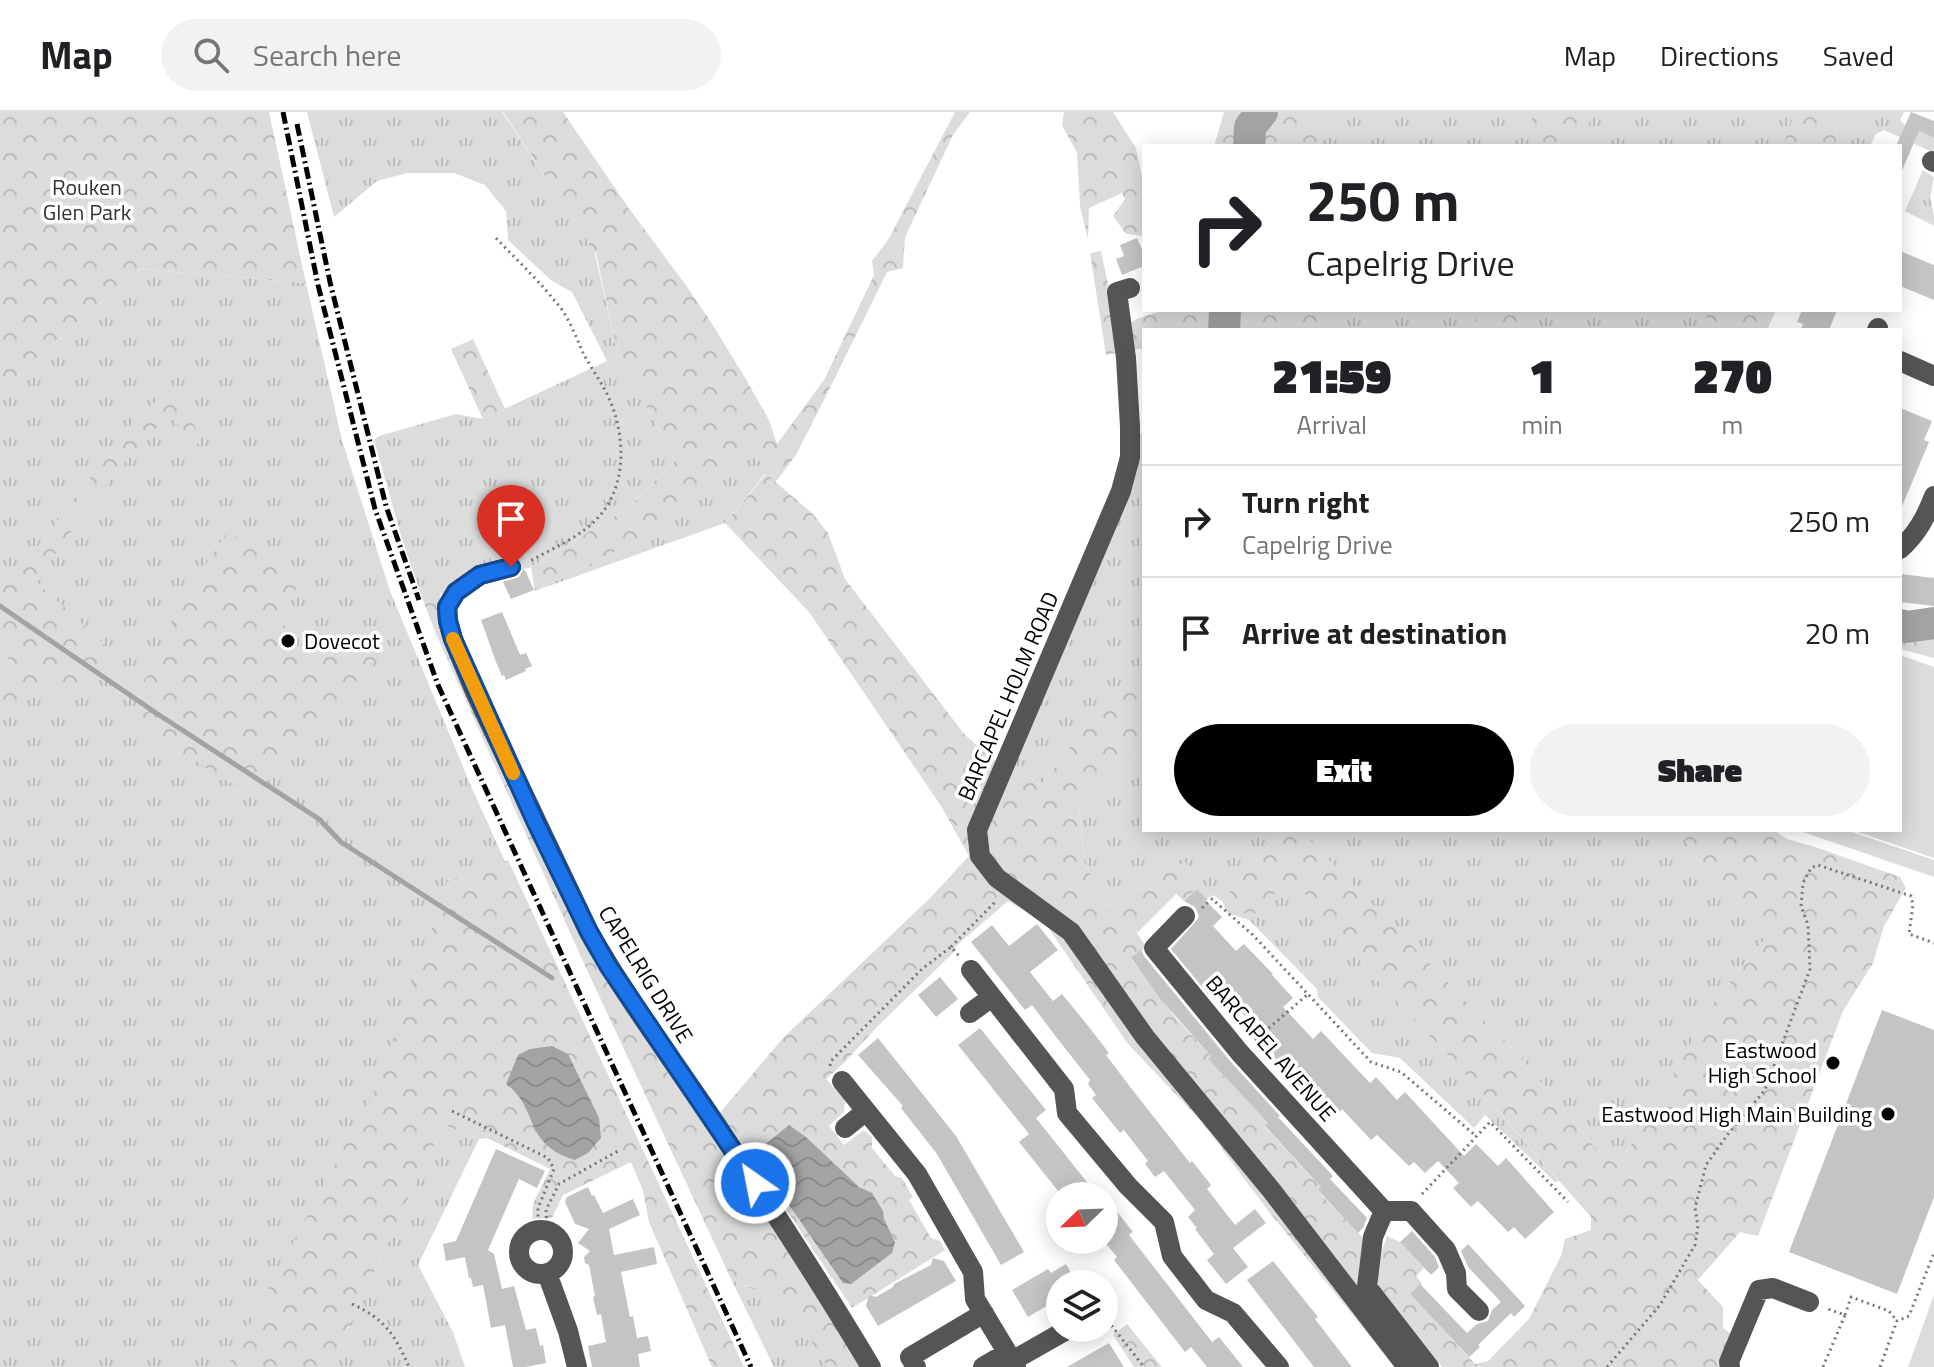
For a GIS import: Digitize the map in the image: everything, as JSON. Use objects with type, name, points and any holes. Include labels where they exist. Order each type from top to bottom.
[{"type":"street","name":"BARCAPEL HOLM ROAD","points":[[1130,288],[1117,292],[1126,358],[1130,457],[1121,491],[977,830],[980,856],[997,878],[1071,932],[1145,1037],[1272,1191],[1407,1367]]},
{"type":"street","points":[[1902,362],[1934,376]]},
{"type":"street","points":[[1902,547],[1913,538],[1934,496]]},
{"type":"street","name":"CAPELRIG DRIVE","points":[[511,567],[480,575],[456,592],[447,607],[453,639],[475,692],[562,877],[609,967],[772,1208],[871,1367]]},
{"type":"street","name":"BARCAPEL AVENUE","points":[[1185,916],[1154,948],[1240,1053],[1384,1211]]},
{"type":"street","points":[[971,970],[1064,1089],[1067,1113],[1128,1186],[1164,1222],[1172,1256],[1206,1300],[1233,1313],[1279,1367]]},
{"type":"street","points":[[970,1013],[992,997]]},
{"type":"street","points":[[842,1081],[917,1174],[973,1272],[975,1299],[1012,1360]]},
{"type":"street","points":[[845,1128],[866,1111]]},
{"type":"street","points":[[1429,1367],[1367,1287],[1373,1237],[1384,1211],[1411,1211],[1446,1250],[1456,1273],[1457,1289],[1479,1311]]},
{"type":"street","points":[[542,1230],[557,1236],[563,1246],[563,1258],[557,1268],[547,1273],[533,1273],[522,1264],[519,1250],[525,1237],[542,1230]]},
{"type":"street","points":[[547,1273],[577,1367]]},
{"type":"street","points":[[1730,1367],[1729,1362],[1759,1290],[1773,1288],[1809,1302]]},
{"type":"street","points":[[916,1367],[910,1357],[984,1313]]},
{"type":"street","points":[[983,1367],[1012,1360],[1046,1341]]},
{"type":"path","points":[[496,238],[558,303],[606,392],[618,424],[621,451],[619,477],[613,495],[596,520],[586,529],[524,564],[511,567]]},
{"type":"path","points":[[1607,1367],[1660,1305],[1695,1245],[1698,1226],[1695,1208],[1706,1165],[1765,1090],[1810,969],[1808,925],[1801,906],[1803,883],[1811,868],[1818,865],[1911,896],[1913,905],[1909,934],[1934,943]]},
{"type":"path","points":[[831,1061],[922,969],[951,947],[1008,887]]},
{"type":"path","points":[[1185,916],[1189,920],[1212,899],[1253,935],[1371,1062],[1401,1072],[1476,1136]]},
{"type":"path","points":[[951,947],[971,970]]},
{"type":"path","points":[[1240,1053],[1308,994]]},
{"type":"path","points":[[452,1111],[548,1158],[554,1169],[538,1208],[542,1230]]},
{"type":"path","points":[[1411,1211],[1423,1192],[1490,1122],[1568,1202]]},
{"type":"path","points":[[542,1230],[546,1210],[559,1184],[618,1151]]},
{"type":"path","points":[[1880,1367],[1897,1321],[1909,1316],[1934,1253]]},
{"type":"path","points":[[1823,1367],[1851,1297],[1889,1311],[1897,1321]]},
{"type":"path","points":[[1809,1302],[1845,1315]]},
{"type":"path","points":[[352,1304],[371,1312],[385,1325],[399,1344],[409,1367]]},
{"type":"path","points":[[1118,1334],[1144,1367]]},
{"type":"green space","name":"Rouken Glen Park","points":[[0,112],[269,112],[306,283],[140,269],[0,391]]},
{"type":"green space","points":[[307,112],[502,112],[594,250],[617,350],[675,461],[628,508],[531,567],[490,580],[457,604],[441,593],[423,600],[374,440],[456,414],[483,419],[607,361],[572,292],[552,281],[508,240],[506,211],[485,185],[454,173],[407,173],[377,181],[334,217]]},
{"type":"green space","points":[[503,112],[563,112],[709,319],[769,420],[777,444],[824,380],[874,275],[872,261],[888,240],[955,112],[970,112],[953,135],[905,237],[903,268],[887,272],[796,455],[781,475],[754,457],[745,460],[717,479],[661,529],[535,591],[531,567],[628,508],[675,461],[617,350],[596,254]]},
{"type":"green space","points":[[1064,112],[1113,112],[1136,148],[1142,176],[1142,236],[1126,234],[1113,216],[1125,199],[1122,193],[1089,208],[1088,239],[1080,206],[1077,153],[1062,125]]},
{"type":"green space","points":[[1224,112],[1318,112],[1319,144],[1215,144]]},
{"type":"green space","points":[[1303,112],[1822,112],[1809,144],[1304,144]]},
{"type":"green space","points":[[1534,112],[1593,112],[1582,144],[1534,144],[1527,135]]},
{"type":"green space","points":[[1795,112],[1843,112],[1836,144],[1784,144]]},
{"type":"green space","points":[[1843,112],[1904,112],[1900,120],[1934,138],[1934,150],[1932,152],[1884,130],[1876,134],[1871,144],[1836,144]]},
{"type":"green space","points":[[1923,170],[1934,177],[1930,198],[1934,226],[1905,211]]},
{"type":"green space","points":[[1101,251],[1118,330],[1158,312],[1325,312],[1329,328],[1142,328],[1142,348],[1106,355],[1090,253]]},
{"type":"green space","points":[[140,269],[306,283],[342,440],[390,591],[521,897],[303,1367],[0,1367],[0,391]]},
{"type":"green space","points":[[1310,312],[1742,312],[1736,328],[1311,328]]},
{"type":"green space","points":[[1476,312],[1530,312],[1522,328],[1475,328]]},
{"type":"green space","points":[[1707,312],[1775,312],[1768,328],[1705,328]]},
{"type":"green space","points":[[473,339],[505,409],[483,419],[451,349]]},
{"type":"green space","points":[[175,384],[201,440],[192,449],[171,413],[99,494],[36,581],[108,648],[98,681],[35,694],[0,721],[0,680],[15,663],[0,654],[0,574],[18,572],[136,418]]},
{"type":"green space","points":[[1137,433],[1142,433],[1142,674],[1090,721],[1043,783],[1008,771]]},
{"type":"green space","points":[[754,457],[781,475],[775,482],[765,474],[725,523],[535,591],[661,529],[717,479]]},
{"type":"green space","points":[[766,474],[812,513],[828,533],[845,579],[965,735],[1008,771],[1043,783],[1090,721],[1142,674],[1142,754],[1102,781],[1079,806],[1084,861],[1106,907],[1142,889],[1185,861],[1197,889],[1184,901],[1176,894],[1137,933],[1146,947],[1131,959],[1175,1017],[1211,1056],[1208,1059],[1268,1123],[1265,1127],[1321,1187],[1318,1191],[1367,1242],[1395,1367],[1273,1217],[1201,1121],[1128,1044],[1045,923],[1008,901],[955,947],[956,950],[826,1079],[845,1100],[844,1112],[829,1126],[844,1145],[864,1130],[872,1137],[872,1148],[895,1176],[902,1178],[913,1197],[909,1200],[931,1238],[940,1241],[945,1250],[852,1308],[742,1143],[719,1114],[783,1038],[930,898],[969,856],[941,806],[809,612],[725,523]]},
{"type":"green space","points":[[227,533],[270,553],[297,586],[282,622],[301,651],[359,621],[378,657],[252,796],[142,728],[144,680],[172,650],[173,617]]},
{"type":"green space","points":[[441,592],[440,625],[448,651],[587,940],[818,1292],[862,1367],[827,1367],[789,1306],[731,1279],[581,957],[436,634],[423,600]]},
{"type":"green space","points":[[1934,623],[1934,658],[1902,650],[1902,626]]},
{"type":"green space","points":[[1902,656],[1934,667],[1934,858],[1858,832],[1902,832]]},
{"type":"green space","points":[[1142,754],[1142,832],[1285,832],[1222,901],[1213,895],[1207,899],[1197,889],[1185,862],[1106,907],[1084,861],[1079,806],[1102,781]]},
{"type":"green space","points":[[1285,832],[1303,833],[1519,1056],[1596,1149],[1618,1166],[1687,1051],[1704,1014],[1763,941],[1763,920],[1700,862],[1680,832],[1777,832],[1787,839],[1900,877],[1906,888],[1884,926],[1873,963],[1843,1011],[1758,1236],[1740,1232],[1698,1280],[1723,1307],[1723,1328],[1734,1336],[1725,1367],[1442,1367],[1376,1282],[1387,1236],[1400,1242],[1424,1268],[1416,1276],[1422,1283],[1410,1294],[1475,1364],[1488,1361],[1529,1319],[1561,1256],[1565,1239],[1591,1230],[1591,1217],[1468,1077],[1376,979],[1291,877],[1256,913],[1227,913],[1222,901]]},
{"type":"green space","points":[[1301,832],[1680,832],[1700,862],[1764,920],[1763,941],[1704,1014],[1687,1051],[1618,1166],[1596,1149],[1519,1056]]},
{"type":"green space","points":[[1803,832],[1852,832],[1934,860],[1934,877]]},
{"type":"green space","points":[[508,860],[744,1367],[712,1367],[649,1222],[643,1191],[631,1162],[563,1195],[552,1218],[532,1219],[533,1204],[550,1169],[487,1138],[479,1139],[445,1125],[330,1367],[227,1367],[382,1076],[447,882]]},
{"type":"green space","points":[[1291,876],[1376,979],[1559,1181],[1555,1182],[1485,1115],[1474,1128],[1400,1058],[1372,1053],[1318,997],[1317,989],[1249,920],[1227,913],[1256,913]]},
{"type":"green space","points":[[445,1125],[479,1139],[418,1265],[453,1332],[465,1367],[330,1367],[425,1163]]},
{"type":"green space","points":[[731,1279],[789,1306],[827,1367],[774,1367]]},
{"type":"green space","points":[[1934,1295],[1934,1367],[1908,1367]]},
{"type":"green space","points":[[1127,1324],[1162,1367],[1134,1367],[1118,1342],[1118,1331]]},
{"type":"water","points":[[552,1046],[568,1054],[599,1118],[601,1138],[588,1153],[575,1160],[547,1145],[539,1136],[524,1104],[506,1084],[518,1055],[530,1049]]},
{"type":"water","points":[[789,1125],[859,1187],[872,1193],[883,1211],[895,1242],[892,1253],[851,1284],[843,1283],[758,1160],[760,1149]]},
{"type":"building","points":[[1911,112],[1934,121],[1934,138],[1919,131],[1902,170],[1902,144],[1897,144]]},
{"type":"building","points":[[1137,238],[1142,249],[1142,267],[1122,275],[1116,259],[1124,256],[1120,245]]},
{"type":"building","points":[[1902,252],[1934,265],[1934,300],[1902,287]]},
{"type":"building","points":[[1801,312],[1836,312],[1830,328],[1802,328],[1803,324],[1797,322]]},
{"type":"building","points":[[1902,409],[1932,421],[1924,440],[1929,442],[1902,506]]},
{"type":"building","points":[[523,570],[534,590],[511,599],[503,582],[519,577]]},
{"type":"building","points":[[1902,574],[1934,578],[1934,606],[1902,602]]},
{"type":"building","points":[[502,612],[520,655],[526,653],[532,666],[506,680],[481,620]]},
{"type":"building","points":[[1197,889],[1222,917],[1213,926],[1236,951],[1244,944],[1273,974],[1293,998],[1283,1007],[1313,1039],[1321,1031],[1370,1083],[1376,1077],[1397,1100],[1405,1092],[1464,1156],[1476,1144],[1498,1166],[1506,1158],[1554,1212],[1525,1239],[1514,1227],[1508,1232],[1478,1201],[1471,1207],[1453,1188],[1459,1183],[1438,1161],[1425,1173],[1414,1162],[1409,1166],[1377,1135],[1371,1140],[1342,1109],[1340,1112],[1329,1101],[1325,1105],[1293,1074],[1288,1079],[1270,1060],[1275,1055],[1264,1044],[1273,1035],[1252,1013],[1247,1018],[1216,987],[1208,994],[1171,949],[1199,916],[1195,907],[1184,901]]},
{"type":"building","points":[[1037,924],[1058,950],[1030,972],[1053,1001],[1062,994],[1089,1027],[1131,1088],[1211,1185],[1207,1189],[1235,1225],[1255,1209],[1266,1223],[1233,1248],[1248,1267],[1226,1284],[1207,1260],[1214,1254],[1188,1217],[1195,1210],[1164,1171],[1155,1177],[1145,1164],[1148,1161],[1124,1130],[1120,1133],[1092,1098],[1096,1095],[1088,1084],[1090,1080],[1032,1005],[1025,1010],[971,942],[992,925],[1009,946]]},
{"type":"building","points":[[1141,950],[1230,1061],[1367,1218],[1358,1233],[1318,1190],[1321,1187],[1265,1126],[1268,1123],[1208,1059],[1211,1056],[1162,1001],[1131,958]]},
{"type":"building","points":[[940,977],[958,999],[936,1017],[918,995]]},
{"type":"building","name":"Eastwood High Main Building","points":[[1882,1010],[1934,1030],[1934,1197],[1897,1294],[1789,1252]]},
{"type":"building","points":[[980,1028],[1046,1110],[1036,1118],[1087,1182],[1051,1182],[1019,1142],[1029,1134],[958,1045]]},
{"type":"building","points":[[878,1038],[956,1136],[1024,1252],[1001,1265],[937,1154],[901,1108],[903,1106],[858,1055]]},
{"type":"building","points":[[496,1149],[545,1171],[537,1188],[519,1179],[488,1250],[494,1254],[502,1289],[514,1286],[526,1330],[536,1328],[540,1346],[543,1345],[546,1363],[526,1367],[513,1367],[505,1325],[491,1328],[483,1285],[473,1287],[465,1257],[446,1261],[443,1244],[456,1241]]},
{"type":"building","points":[[588,1187],[603,1213],[633,1199],[640,1215],[609,1229],[614,1255],[654,1247],[657,1264],[621,1272],[637,1338],[648,1336],[651,1351],[638,1354],[640,1367],[592,1367],[588,1346],[606,1342],[601,1314],[597,1315],[593,1297],[589,1265],[585,1263],[584,1257],[590,1251],[578,1243],[589,1229],[575,1224],[565,1202],[567,1197]]},
{"type":"building","points":[[1118,1213],[1133,1232],[1129,1235],[1212,1342],[1219,1337],[1243,1367],[1207,1367],[1191,1347],[1185,1352],[1114,1260],[1117,1257],[1115,1254],[1118,1254]]},
{"type":"building","points":[[1412,1231],[1435,1257],[1439,1267],[1431,1275],[1400,1242]]},
{"type":"building","points":[[1468,1244],[1525,1306],[1514,1317],[1511,1313],[1469,1357],[1410,1294],[1420,1284],[1467,1333],[1477,1324],[1488,1321],[1492,1310],[1501,1302],[1468,1267],[1461,1251]]},
{"type":"building","points":[[933,1258],[944,1261],[956,1281],[878,1326],[866,1306],[869,1295],[876,1297],[931,1265]]},
{"type":"building","points":[[1273,1261],[1318,1317],[1315,1319],[1352,1367],[1314,1367],[1247,1280]]},
{"type":"building","points":[[1046,1270],[1046,1306],[1028,1317],[1012,1290]]},
{"type":"building","points":[[1109,1343],[1124,1367],[1067,1367]]},
{"type":"waterway","points":[[1249,144],[1250,127],[1262,112]]},
{"type":"waterway","points":[[1224,328],[1225,312]]},
{"type":"waterway","points":[[0,606],[319,819],[341,842],[552,978]]},
{"type":"waterway","points":[[1902,626],[1934,623]]},
{"type":"railway","points":[[283,112],[318,285],[375,509],[438,685],[751,1367]]},
{"type":"railway","points":[[297,124],[330,282],[386,506],[419,600]]},
{"type":"slow traffic","points":[[453,639],[513,773]]},
{"type":"place","name":"Dovecot","points":[[288,641]]},
{"type":"place","name":"Eastwood High School","points":[[1833,1063]]},
{"type":"place","name":"Eastwood High Main Building","points":[[1888,1114]]},
{"type":"route","points":[[511,567],[480,575],[456,592],[447,607],[453,639],[589,932],[609,967],[755,1183]]}]
